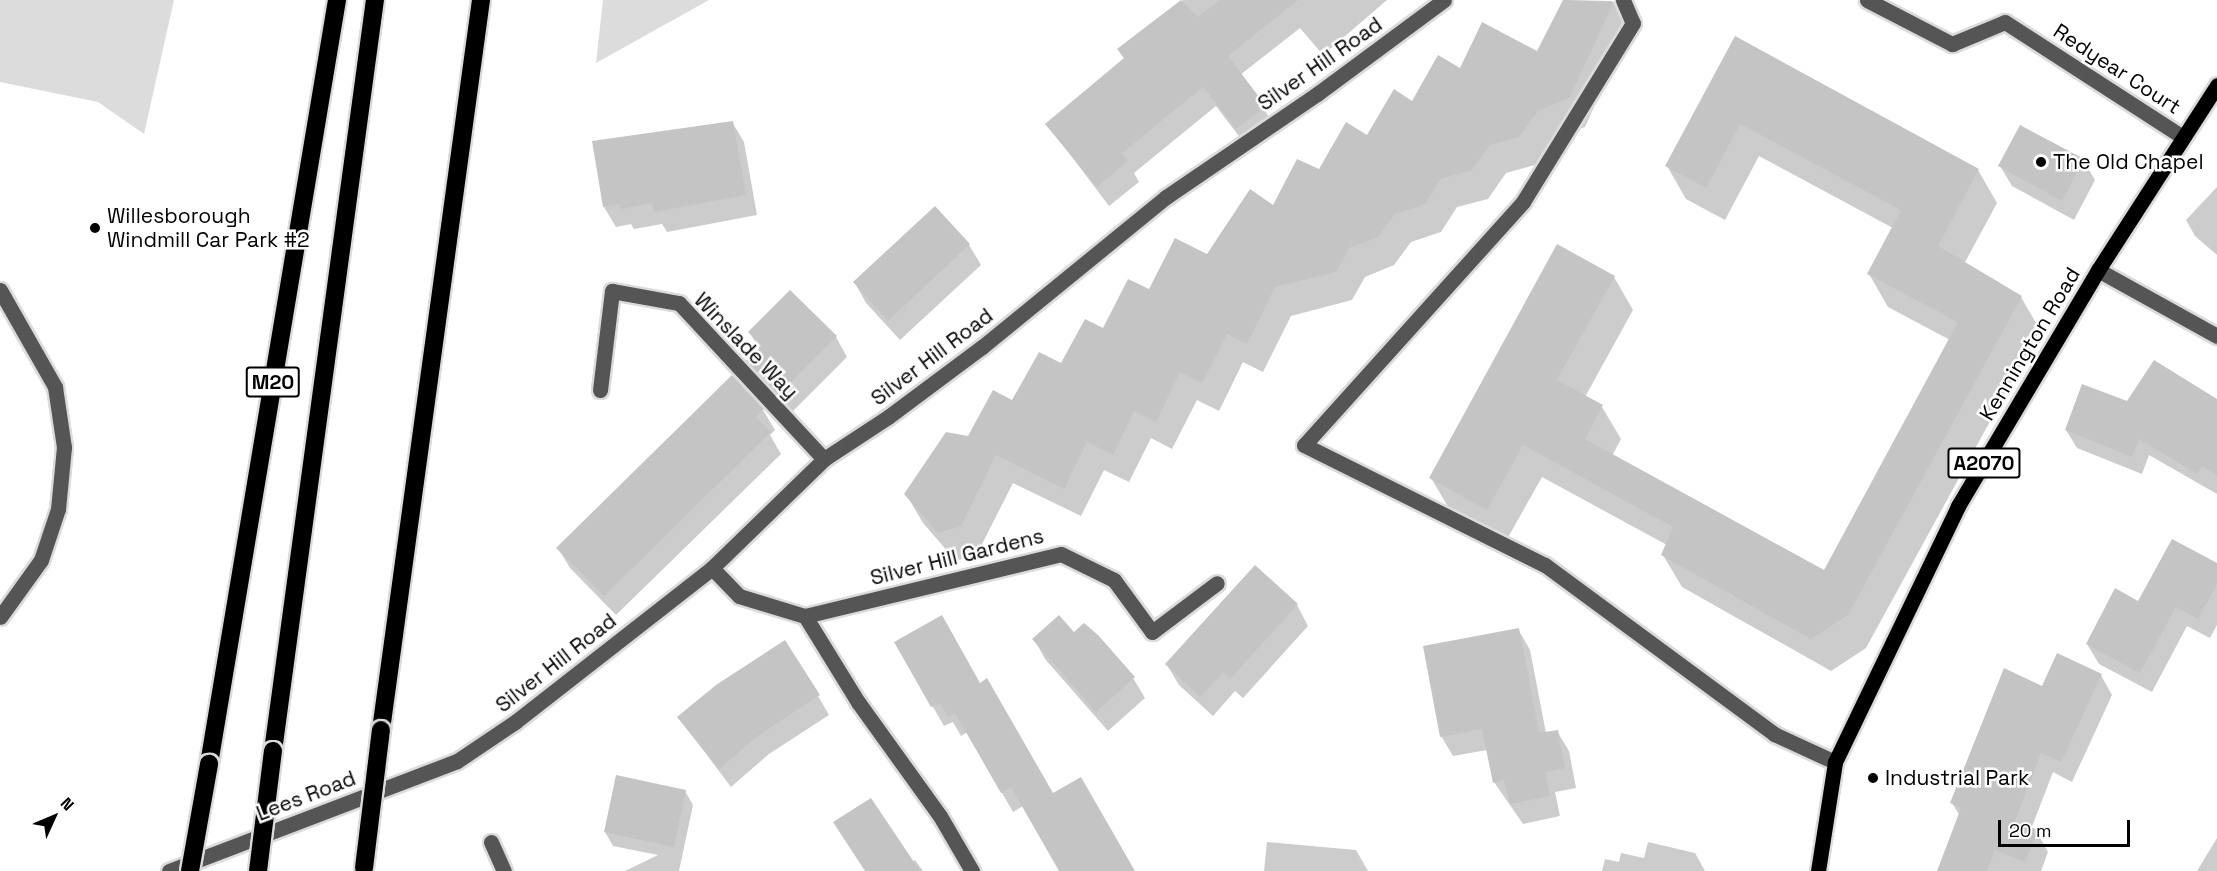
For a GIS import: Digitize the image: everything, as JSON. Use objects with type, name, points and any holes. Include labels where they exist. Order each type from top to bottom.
[{"type":"highway","name":"M20","points":[[190,871],[337,0]]},
{"type":"highway","name":"M20","points":[[258,871],[375,0]]},
{"type":"highway","points":[[364,870],[381,730],[481,0]]},
{"type":"main road","name":"Kennington Road","points":[[1818,871],[1835,762],[1958,506],[2098,270],[2217,86]]},
{"type":"street","name":"Silver Hill Road","points":[[457,761],[515,722],[712,568],[824,459],[888,417],[982,346],[1166,197],[1317,94],[1444,0]]},
{"type":"street","points":[[1623,0],[1633,23],[1523,202],[1304,445],[1545,565],[1774,734],[1835,762]]},
{"type":"street","name":"Redyear Court","points":[[1867,0],[1952,44],[2005,22],[2183,137]]},
{"type":"street","points":[[2098,270],[2217,336]]},
{"type":"street","points":[[0,290],[55,387],[64,447],[58,509],[41,560],[0,617]]},
{"type":"street","name":"Winslade Way","points":[[600,390],[612,291],[679,303],[824,459]]},
{"type":"street","name":"Silver Hill Gardens","points":[[805,616],[1061,554],[1114,580],[1152,632],[1217,583]]},
{"type":"street","points":[[712,568],[739,596],[805,616],[858,702],[940,816],[972,871]]},
{"type":"street","name":"Lees Road","points":[[170,871],[457,761]]},
{"type":"street","points":[[491,842],[504,871]]},
{"type":"shaded area","points":[[0,0],[174,0],[144,134],[98,102],[0,82]]},
{"type":"shaded area","points":[[603,0],[709,0],[596,63]]},
{"type":"building","points":[[1181,0],[1198,17],[1220,0],[1298,0],[1228,56],[1266,106],[1236,129],[1203,87],[1122,153],[1128,161],[1097,187],[1045,124],[1124,58],[1117,49]]},
{"type":"building","points":[[1563,0],[1614,2],[1569,98],[1538,111],[1519,137],[1490,145],[1472,170],[1441,179],[1425,204],[1395,214],[1378,237],[1349,248],[1336,272],[1275,287],[1247,344],[1227,334],[1202,383],[1180,372],[1156,422],[1134,411],[1113,455],[1087,442],[1064,489],[996,455],[961,526],[938,533],[904,494],[946,432],[968,436],[993,390],[1012,400],[1039,352],[1061,363],[1085,319],[1103,328],[1128,279],[1149,289],[1175,238],[1207,254],[1250,189],[1273,205],[1297,159],[1319,169],[1346,122],[1367,135],[1394,89],[1412,101],[1438,55],[1460,68],[1482,22],[1537,51]]},
{"type":"building","points":[[1735,36],[1979,169],[1938,246],[2022,296],[1848,615],[1811,639],[1661,555],[1673,527],[1523,445],[1487,510],[1429,478],[1557,244],[1615,276],[1557,380],[1603,405],[1585,439],[1824,570],[1958,322],[1867,274],[1901,210],[1740,124],[1706,188],[1665,166]]},
{"type":"building","points":[[733,121],[746,195],[654,212],[652,203],[621,209],[620,204],[603,207],[592,141]]},
{"type":"building","name":"The Old Chapel","points":[[2020,125],[2084,159],[2062,201],[1998,166]]},
{"type":"building","points":[[935,206],[970,244],[888,321],[853,282]]},
{"type":"building","points":[[790,290],[837,336],[778,395],[746,361],[762,346],[748,332]]},
{"type":"building","points":[[2154,360],[2217,399],[2217,475],[2202,466],[2197,474],[2139,439],[2132,457],[2065,430],[2082,384],[2127,401]]},
{"type":"building","points":[[732,375],[764,409],[756,417],[771,432],[604,596],[556,548]]},
{"type":"building","points":[[2172,539],[2217,563],[2217,584],[2198,619],[2176,607],[2140,673],[2086,644],[2115,588],[2138,601]]},
{"type":"building","points":[[1255,565],[1298,604],[1230,679],[1223,672],[1200,697],[1165,664]]},
{"type":"building","points":[[942,615],[980,683],[987,678],[1053,793],[1081,777],[1135,871],[1059,871],[1011,787],[1001,793],[955,713],[948,717],[940,704],[931,707],[894,642]]},
{"type":"building","points":[[1059,615],[1074,632],[1084,623],[1098,635],[1135,677],[1096,712],[1032,639]]},
{"type":"building","points":[[1519,628],[1539,733],[1558,730],[1565,768],[1545,772],[1550,796],[1510,804],[1504,780],[1493,783],[1482,729],[1440,737],[1423,646]]},
{"type":"building","points":[[785,640],[820,695],[759,735],[719,769],[677,717],[716,685]]},
{"type":"building","points":[[2057,653],[2102,674],[2061,762],[2041,753],[2015,821],[2038,830],[2025,862],[1995,850],[1987,871],[1937,871],[1961,808],[1950,803],[2004,668],[2042,686]]},
{"type":"building","points":[[616,775],[686,790],[674,847],[604,832]]},
{"type":"building","points":[[871,798],[920,871],[865,871],[833,822]]},
{"type":"place","name":"The Old Chapel","points":[[2041,162]]},
{"type":"place","name":"Willesborough Windmill Car Park #2","points":[[95,228]]},
{"type":"place","name":"Industrial Park","points":[[1873,778]]}]
